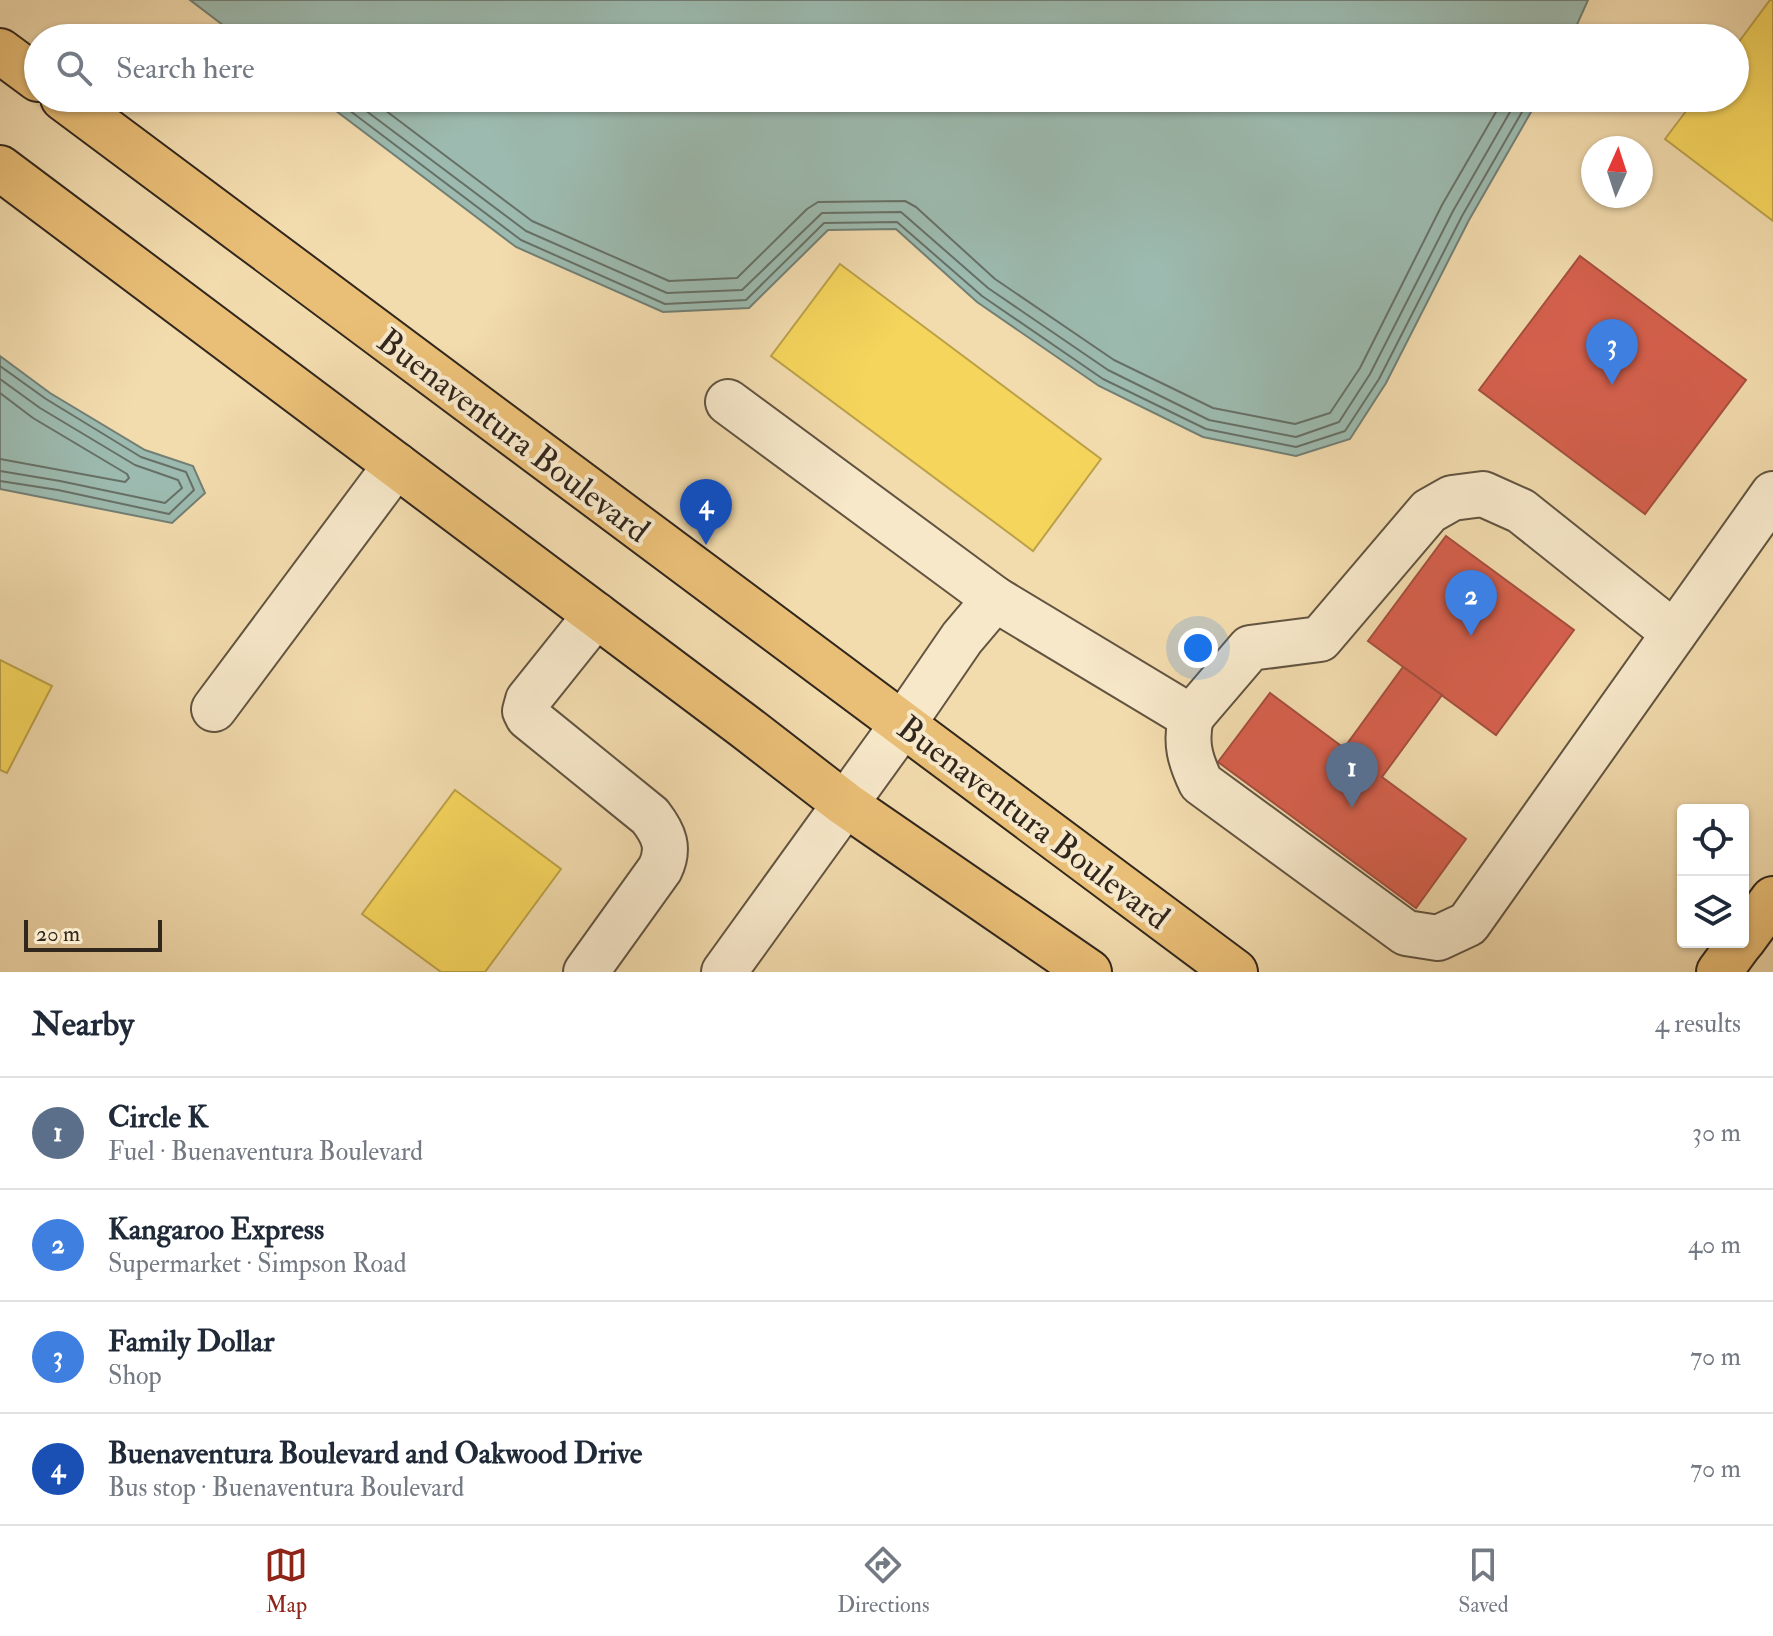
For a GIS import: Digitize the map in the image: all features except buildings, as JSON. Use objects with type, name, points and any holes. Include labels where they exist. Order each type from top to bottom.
[{"type":"main road","points":[[0,51],[24,69]]},
{"type":"main road","name":"Buenaventura Boulevard","points":[[82,112],[1235,972]]},
{"type":"main road","points":[[0,168],[845,804],[1089,972]]},
{"type":"main road","points":[[1749,932],[1773,899]]},
{"type":"main road","points":[[1719,972],[1737,948]]},
{"type":"street","points":[[728,402],[995,599],[1191,717]]},
{"type":"street","points":[[214,709],[396,465]]},
{"type":"street","points":[[1674,633],[1521,511],[1483,494],[1452,498],[1429,511],[1320,639],[1250,648],[1191,717],[1187,736],[1190,760],[1201,783],[1406,933],[1438,938],[1468,924],[1773,494]]},
{"type":"street","points":[[724,972],[962,638],[995,599]]},
{"type":"street","points":[[586,972],[660,869],[666,843],[650,816],[528,717],[525,711],[528,700],[596,615]]},
{"type":"water","points":[[190,0],[1588,0],[1577,24],[222,24]]},
{"type":"water","points":[[338,112],[1531,112],[1469,220],[1386,383],[1350,439],[1296,456],[1203,437],[1099,386],[977,302],[896,229],[828,230],[749,308],[663,312],[516,247]]},
{"type":"water","points":[[0,356],[50,393],[145,450],[193,466],[205,493],[172,523],[0,489]]},
{"type":"place","name":"Family Dollar","points":[[1612,385]]},
{"type":"place","name":"Buenaventura Boulevard and Oakwood Drive","points":[[706,545]]},
{"type":"place","name":"Kangaroo Express","points":[[1471,636]]},
{"type":"place","name":"Circle K","points":[[1352,808]]}]
